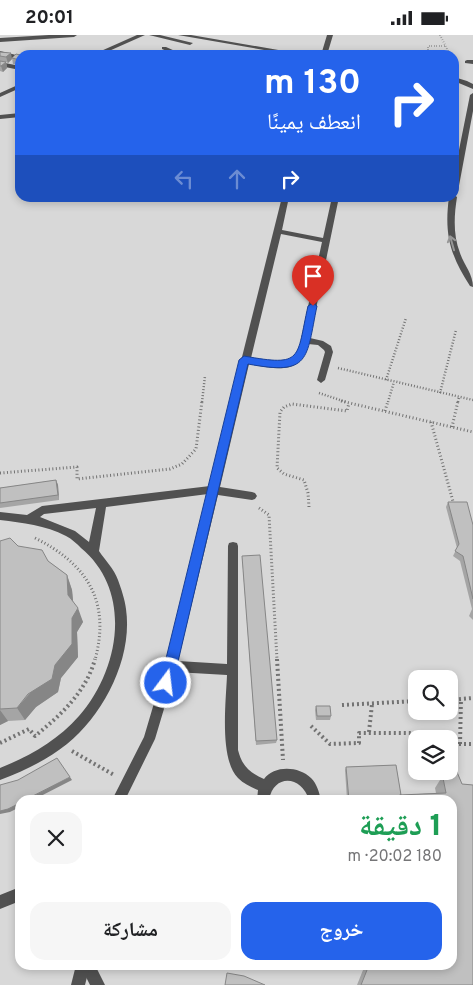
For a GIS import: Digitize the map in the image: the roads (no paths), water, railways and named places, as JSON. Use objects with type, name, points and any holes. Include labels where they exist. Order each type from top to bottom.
[{"type":"street","points":[[0,40],[74,35]]},
{"type":"street","points":[[107,50],[142,35]]},
{"type":"street","points":[[152,35],[163,39],[231,50]]},
{"type":"street","points":[[181,35],[266,50]]},
{"type":"street","points":[[326,50],[330,35]]},
{"type":"street","points":[[164,48],[169,50]]},
{"type":"street","points":[[0,53],[15,57]]},
{"type":"street","points":[[0,64],[15,67]]},
{"type":"street","points":[[459,80],[465,81],[473,87]]},
{"type":"street","points":[[0,95],[15,88]]},
{"type":"street","points":[[459,166],[473,95]]},
{"type":"street","points":[[0,117],[15,116]]},
{"type":"street","points":[[121,795],[149,739],[171,666],[212,490],[285,202]]},
{"type":"street","points":[[244,360],[276,366],[289,364],[299,358],[305,340],[335,202]]},
{"type":"street","points":[[452,202],[449,218],[450,238],[456,255],[473,284]]},
{"type":"street","points":[[277,231],[327,241]]},
{"type":"street","points":[[305,340],[328,347],[321,380]]},
{"type":"street","points":[[30,518],[42,510],[212,490],[252,496]]},
{"type":"street","points":[[94,551],[94,537],[99,523],[101,504]]},
{"type":"street","points":[[0,516],[30,518],[44,522],[71,533],[94,551],[113,579],[119,595],[122,632],[120,651],[114,671],[92,710],[58,743],[19,767],[0,774]]},
{"type":"street","points":[[233,546],[232,749],[235,765],[249,779],[266,787]]},
{"type":"street","points":[[171,666],[232,670]]},
{"type":"street","points":[[264,795],[270,780],[284,773],[300,776],[307,782],[314,795]]},
{"type":"street","points":[[1,901],[15,896]]},
{"type":"street","points":[[78,985],[82,970]]},
{"type":"street","points":[[90,970],[98,985]]}]
